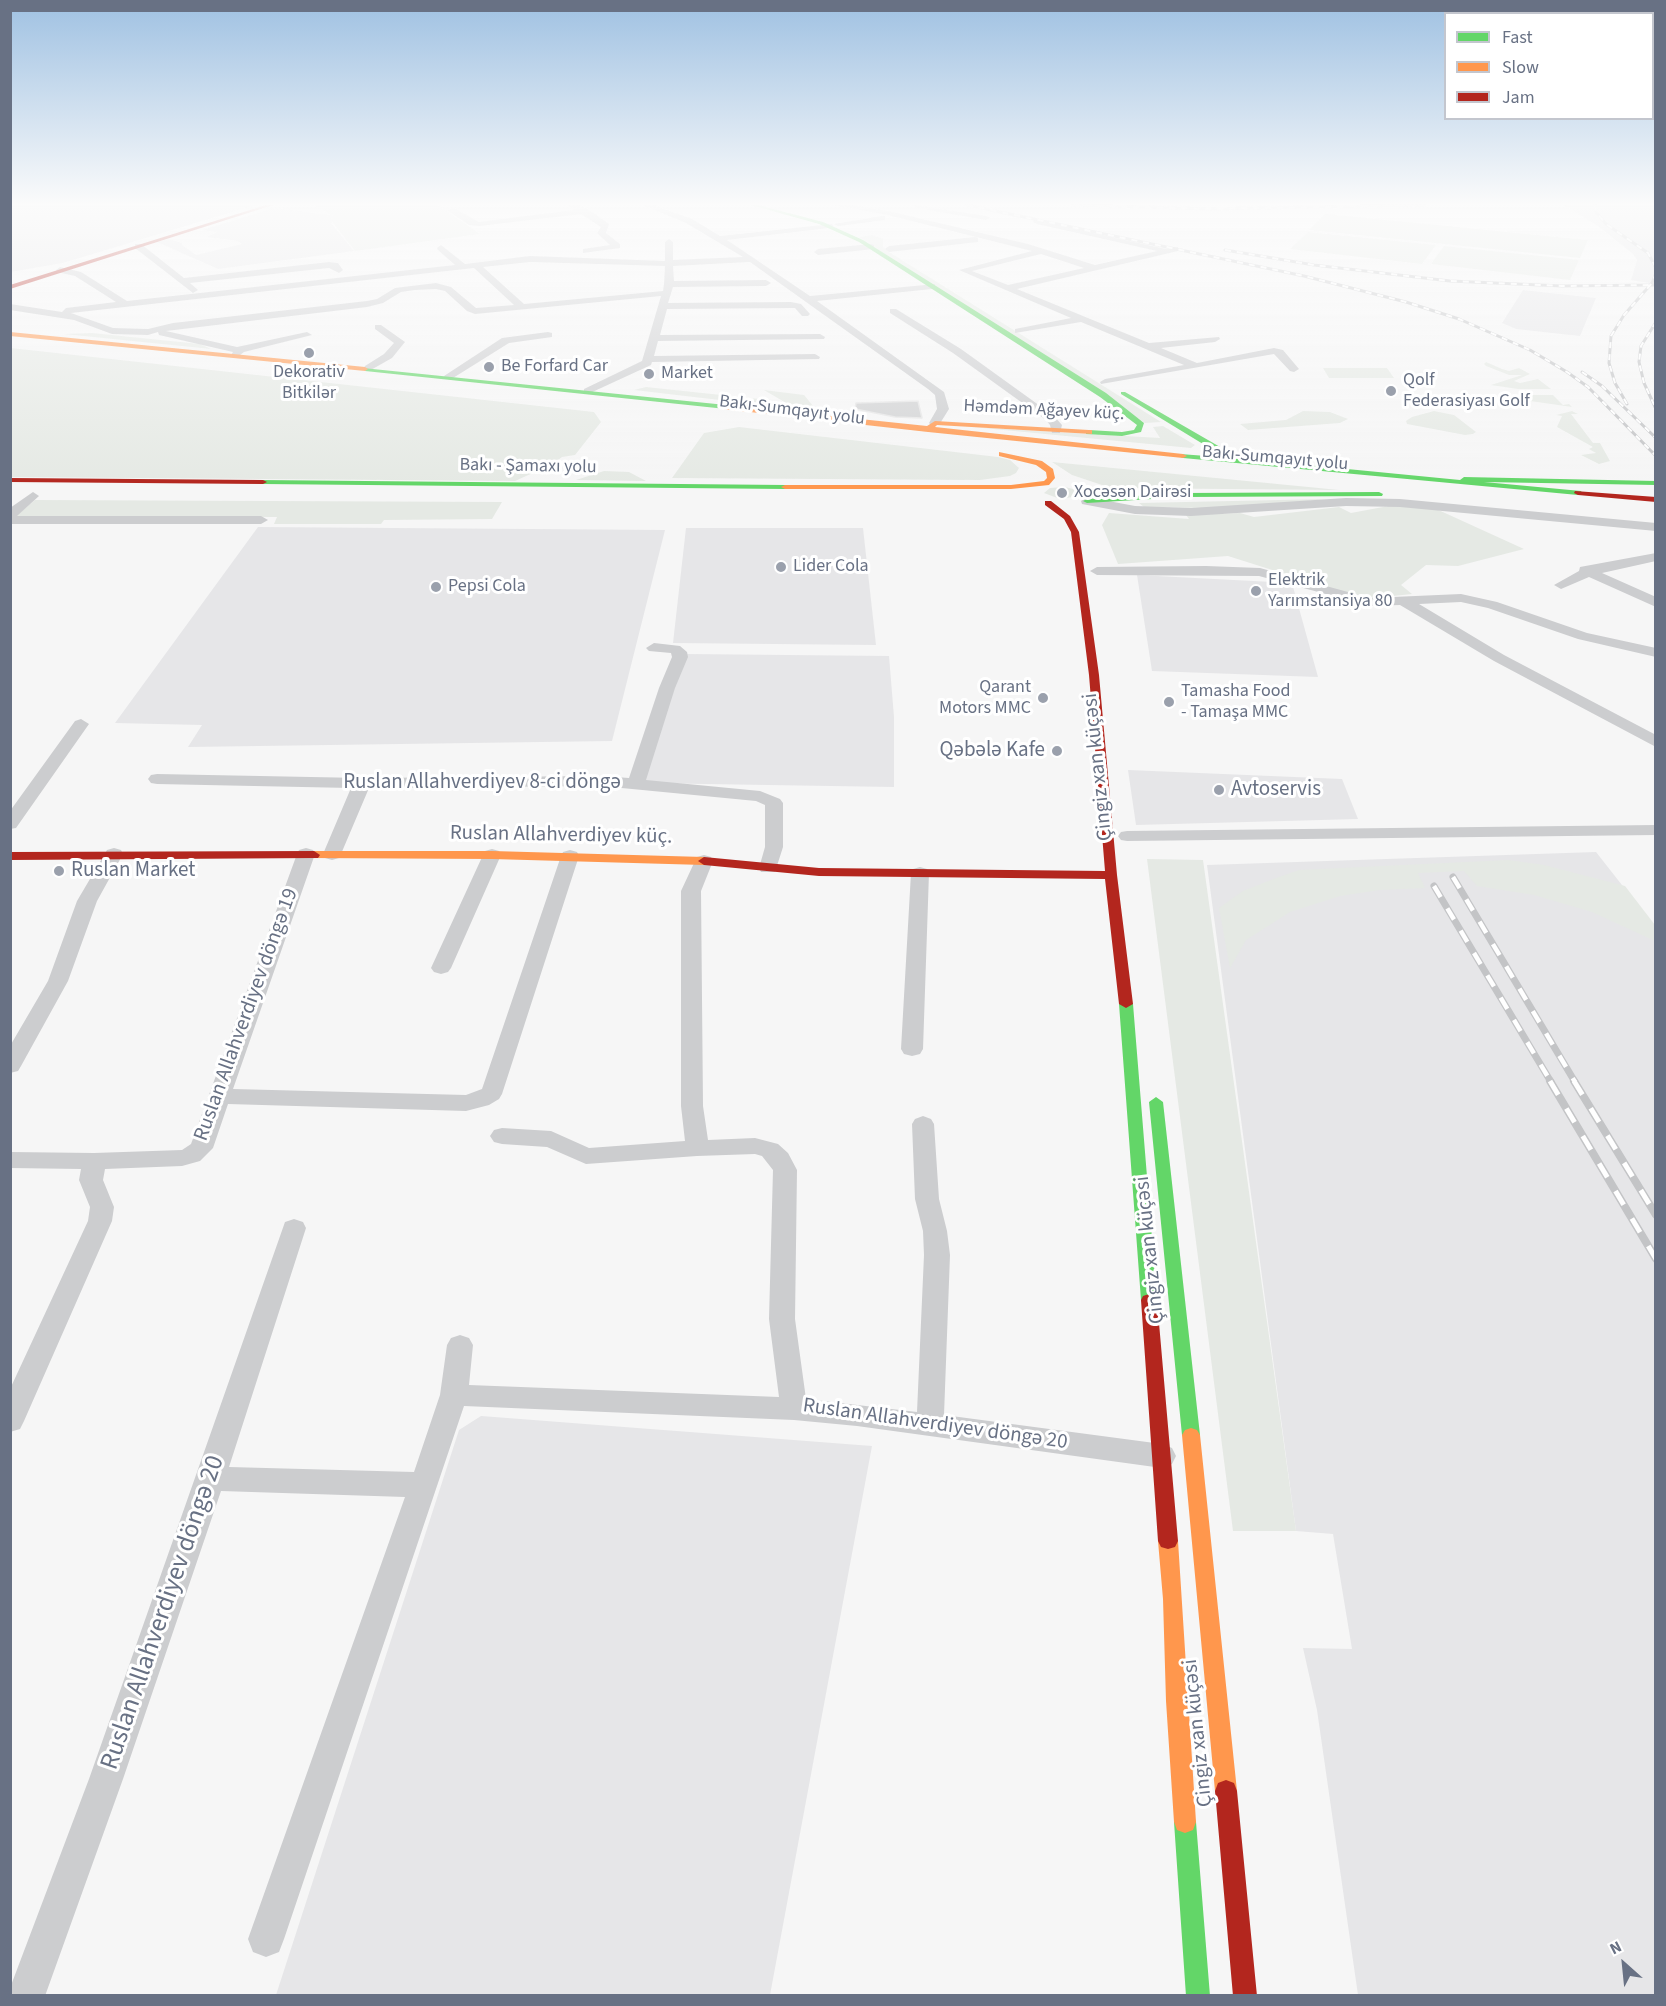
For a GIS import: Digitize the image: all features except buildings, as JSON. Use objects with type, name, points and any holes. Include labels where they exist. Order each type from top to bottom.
[{"type":"main road","name":"Həmdəm Ağayev küç.","points":[[931,427],[1122,434],[1137,432],[1141,425],[1103,395],[952,299]]},
{"type":"main road","points":[[968,299],[1224,453],[1255,463]]},
{"type":"main road","name":"Bakı-Sumqayıt yolu","points":[[10,334],[236,352],[1344,471]]},
{"type":"main road","name":"Bakı-Sumqayıt yolu","points":[[10,345],[732,422]]},
{"type":"main road","points":[[1141,425],[1171,422]]},
{"type":"main road","points":[[994,452],[1023,458],[1045,466],[1051,474],[1046,483]]},
{"type":"main road","points":[[869,488],[994,483],[1011,479],[1026,470],[1023,464],[994,452]]},
{"type":"main road","name":"Bakı-Sumqayıt yolu","points":[[994,452],[1570,504]]},
{"type":"main road","points":[[1344,471],[1473,479],[1644,499]]},
{"type":"main road","points":[[1344,471],[1644,499]]},
{"type":"main road","name":"Bakı - Şamaxı yolu","points":[[10,480],[869,488],[990,488],[1066,482]]},
{"type":"main road","name":"Çingiz xan küçəsi","points":[[1046,483],[1035,487],[1032,492],[1036,498],[1048,503],[1067,518],[1075,532],[1089,637],[1111,875],[1126,1004],[1173,1599],[1176,1701],[1197,1995]]},
{"type":"main road","points":[[1644,499],[1656,483]]},
{"type":"main road","points":[[1085,486],[1094,494],[1087,501]]},
{"type":"main road","name":"Bakı - Şamaxı yolu","points":[[10,488],[39,494]]},
{"type":"main road","points":[[1032,502],[1066,505],[1137,496],[1314,494],[1420,496],[1570,504],[1644,499],[1656,490]]},
{"type":"main road","name":"Bakı - Şamaxı yolu","points":[[120,495],[299,492]]},
{"type":"main road","name":"Bakı - Şamaxı yolu","points":[[10,496],[299,492],[1015,501]]},
{"type":"main road","points":[[1087,501],[1090,520]]},
{"type":"main road","points":[[1094,553],[1097,577]]},
{"type":"main road","name":"Ruslan Allahverdiyev küç.","points":[[10,855],[570,856],[704,861],[819,872],[1111,875]]},
{"type":"main road","name":"Çingiz xan küçəsi","points":[[1155,1090],[1194,1459],[1245,1995]]},
{"type":"street","points":[[117,299],[125,304]]},
{"type":"street","points":[[53,314],[169,299]]},
{"type":"street","points":[[148,332],[173,326],[367,304],[384,299]]},
{"type":"street","points":[[459,299],[475,311],[590,299]]},
{"type":"street","points":[[513,299],[522,307]]},
{"type":"street","points":[[588,391],[604,381],[640,368],[649,359],[665,299]]},
{"type":"street","points":[[807,299],[940,394],[943,409],[931,427]]},
{"type":"street","points":[[1033,299],[1196,366]]},
{"type":"street","points":[[663,306],[790,305],[798,306],[805,314]]},
{"type":"street","points":[[10,307],[76,317],[112,331],[168,334],[236,352],[307,335]]},
{"type":"street","points":[[893,311],[957,351],[1050,418],[1056,425],[1056,431]]},
{"type":"street","points":[[1019,331],[1081,319]]},
{"type":"street","points":[[369,368],[388,356],[400,342],[378,327]]},
{"type":"street","points":[[449,376],[506,340],[548,335]]},
{"type":"street","points":[[655,338],[820,337]]},
{"type":"street","points":[[1147,346],[1215,339]]},
{"type":"street","points":[[1110,385],[1274,351],[1279,352],[1293,369]]},
{"type":"street","points":[[649,359],[815,357]]},
{"type":"street","points":[[1110,385],[1142,388]]},
{"type":"street","points":[[10,515],[39,494]]},
{"type":"street","points":[[1087,501],[1135,510],[1180,512],[1253,510],[1346,502],[1400,502],[1656,527]]},
{"type":"street","points":[[10,520],[261,520]]},
{"type":"street","points":[[1561,585],[1590,571],[1656,557]]},
{"type":"street","points":[[1570,566],[1590,571],[1656,603]]},
{"type":"street","points":[[1097,577],[1206,570],[1260,572],[1370,602],[1445,598],[1476,601],[1561,630],[1656,653]]},
{"type":"street","points":[[1402,600],[1499,658],[1656,742]]},
{"type":"street","points":[[634,784],[639,777],[667,688],[680,657],[680,652],[675,649],[654,648]]},
{"type":"street","points":[[10,824],[81,724]]},
{"type":"street","name":"Ruslan Allahverdiyev 8-ci döngə","points":[[157,779],[362,783],[601,781],[760,796],[774,803],[774,847],[768,868]]},
{"type":"street","points":[[332,854],[362,783]]},
{"type":"street","points":[[1127,836],[1656,830]]},
{"type":"street","points":[[10,1066],[58,981],[87,901],[114,854]]},
{"type":"street","name":"Ruslan Allahverdiyev döngə 19","points":[[10,1160],[94,1161],[182,1158],[192,1155],[201,1148],[306,854]]},
{"type":"street","points":[[441,968],[492,855]]},
{"type":"street","points":[[221,1096],[465,1103],[481,1100],[491,1094],[570,856]]},
{"type":"street","points":[[697,1148],[692,1106],[691,891],[704,861]]},
{"type":"street","points":[[912,1049],[920,873]]},
{"type":"street","points":[[923,1124],[927,1199],[935,1231],[937,1255],[930,1424]]},
{"type":"street","name":"Ruslan Allahverdiyev döngə 20","points":[[502,1136],[551,1139],[586,1156],[755,1146],[770,1150],[780,1159],[785,1170],[782,1319],[794,1409],[930,1424],[1162,1456]]},
{"type":"street","points":[[10,1421],[100,1221],[102,1207],[90,1173],[94,1161]]},
{"type":"street","name":"Ruslan Allahverdiyev döngə 20","points":[[26,1995],[106,1779],[212,1479],[294,1228]]},
{"type":"street","points":[[266,1939],[454,1395],[460,1345]]},
{"type":"street","points":[[454,1395],[794,1409]]},
{"type":"street","points":[[212,1479],[424,1485]]},
{"type":"shaded area","points":[[954,299],[964,299],[1161,422],[1145,423]]},
{"type":"shaded area","points":[[1518,299],[1596,299],[1580,336],[1516,329],[1502,323]]},
{"type":"shaded area","points":[[92,333],[200,344],[211,349],[64,334]]},
{"type":"shaded area","points":[[11,348],[594,412],[601,422],[575,455],[562,457],[553,464],[515,481],[11,477]]},
{"type":"shaded area","points":[[1486,362],[1509,371],[1519,368],[1530,374],[1514,381],[1520,383],[1538,379],[1551,389],[1518,389],[1491,385],[1522,375],[1509,375],[1486,366],[1484,364]]},
{"type":"shaded area","points":[[1323,368],[1387,368],[1394,378],[1329,378]]},
{"type":"shaded area","points":[[646,387],[759,399],[771,406],[634,390]]},
{"type":"shaded area","points":[[764,390],[804,395],[814,407],[798,410]]},
{"type":"shaded area","points":[[1512,395],[1553,395],[1563,405],[1569,404],[1572,407],[1509,398]]},
{"type":"shaded area","points":[[1303,411],[1330,412],[1348,419],[1340,423],[1248,430],[1240,424],[1286,420]]},
{"type":"shaded area","points":[[1434,411],[1454,415],[1476,432],[1465,435],[1407,424],[1406,421],[1412,417]]},
{"type":"shaded area","points":[[1572,411],[1578,414],[1571,414],[1593,443],[1600,443],[1610,461],[1599,464],[1581,455],[1596,453],[1589,449],[1593,447],[1557,427],[1562,416],[1556,415]]},
{"type":"shaded area","points":[[1163,426],[1195,445],[1191,448],[972,427],[1160,438],[1153,427]]},
{"type":"shaded area","points":[[739,427],[998,457],[1010,460],[1019,468],[1010,476],[980,480],[672,478],[704,433]]},
{"type":"shaded area","points":[[1052,462],[1339,490],[1111,488],[1072,475]]},
{"type":"shaded area","points":[[604,471],[629,472],[646,481],[576,480]]},
{"type":"shaded area","name":"Xocəsən Dairəsi","points":[[1065,487],[1077,490],[1079,496],[1060,499],[1044,493],[1050,488]]},
{"type":"shaded area","points":[[1326,499],[1263,506],[1202,508],[1144,507],[1139,503]]},
{"type":"shaded area","points":[[35,500],[502,502],[492,519],[384,520],[381,524],[274,524],[277,517],[16,516]]},
{"type":"shaded area","points":[[1399,504],[1434,508],[1524,549],[1458,566],[1426,565],[1401,585],[1412,594],[1364,599],[1228,556],[1118,564],[1102,525],[1109,513],[1189,519],[1186,515],[1240,513],[1254,517],[1339,507],[1351,513]]},
{"type":"shaded area","name":"Pepsi Cola","points":[[258,527],[665,530],[612,741],[188,747],[202,725],[115,723]]},
{"type":"shaded area","name":"Lider Cola","points":[[686,528],[863,528],[876,645],[673,643]]},
{"type":"shaded area","points":[[1137,575],[1292,583],[1318,677],[1152,671]]},
{"type":"shaded area","points":[[686,654],[889,656],[894,717],[894,787],[642,783]]},
{"type":"shaded area","points":[[1128,770],[1342,779],[1358,819],[1136,825]]},
{"type":"shaded area","points":[[1596,852],[1655,927],[1655,1995],[1358,1995],[1317,1710],[1303,1648],[1352,1649],[1333,1534],[1296,1531],[1207,865]]},
{"type":"shaded area","points":[[1147,859],[1203,860],[1296,1531],[1233,1531]]},
{"type":"shaded area","points":[[1508,860],[1544,865],[1625,886],[1655,925],[1655,941],[1592,912],[1534,895],[1477,886],[1464,871],[1418,873],[1425,888],[1380,890],[1340,896],[1290,912],[1246,940],[1230,968],[1219,908],[1243,891],[1276,878],[1299,870]]},
{"type":"shaded area","points":[[481,1416],[872,1446],[770,1995],[276,1995],[459,1430]]},
{"type":"railway","points":[[1393,299],[1459,319],[1530,350],[1567,372],[1588,387],[1656,456]]},
{"type":"railway","points":[[1627,404],[1615,383],[1609,363],[1611,336],[1624,315],[1638,299]]},
{"type":"railway","points":[[1656,322],[1641,346],[1639,362],[1644,383],[1656,409]]},
{"type":"railway","points":[[1582,372],[1602,386],[1656,438]]},
{"type":"railway","points":[[1453,877],[1575,1082]]},
{"type":"railway","points":[[1434,886],[1551,1082]]},
{"type":"railway","points":[[1550,1081],[1656,1259]]},
{"type":"railway","points":[[1574,1081],[1656,1215]]},
{"type":"traffic: fast","points":[[952,299],[1103,395],[1141,425],[1137,432],[1122,434],[1089,432]]},
{"type":"traffic: fast","points":[[365,369],[726,407]]},
{"type":"traffic: fast","points":[[1123,393],[1224,453],[1255,463]]},
{"type":"traffic: fast","points":[[1183,456],[1578,493]]},
{"type":"traffic: fast","points":[[1464,479],[1656,483]]},
{"type":"traffic: fast","points":[[263,482],[785,487]]},
{"type":"traffic: fast","points":[[1087,501],[1184,495],[1379,494]]},
{"type":"traffic: fast","points":[[1126,1004],[1149,1300]]},
{"type":"traffic: fast","points":[[1156,1102],[1191,1435]]},
{"type":"traffic: fast","points":[[1185,1822],[1198,1996]]},
{"type":"traffic: slow","points":[[10,334],[365,369]]},
{"type":"traffic: slow","points":[[726,407],[1183,456]]},
{"type":"traffic: slow","points":[[928,430],[935,423],[1089,432]]},
{"type":"traffic: slow","points":[[785,487],[1011,487],[1046,483],[1051,478],[1050,471],[1039,463],[1002,454]]},
{"type":"traffic: slow","points":[[314,855],[492,855],[704,861]]},
{"type":"traffic: slow","points":[[1191,1435],[1226,1791]]},
{"type":"traffic: slow","points":[[1168,1541],[1185,1822]]},
{"type":"traffic: jam","points":[[10,480],[263,482]]},
{"type":"traffic: jam","points":[[1578,493],[1656,500]]},
{"type":"traffic: jam","points":[[1048,503],[1067,518],[1075,532],[1094,675],[1111,875],[1126,1004]]},
{"type":"traffic: jam","points":[[10,856],[314,855]]},
{"type":"traffic: jam","points":[[704,861],[819,872],[1111,875]]},
{"type":"traffic: jam","points":[[1149,1300],[1168,1541]]},
{"type":"traffic: jam","points":[[1226,1791],[1245,1996]]},
{"type":"place","name":"Dekorativ Bitkilər","points":[[309,353]]},
{"type":"place","name":"Be Forfard Car","points":[[489,367]]},
{"type":"place","name":"Market","points":[[649,374]]},
{"type":"place","name":"Qolf Federasiyası Golf","points":[[1391,391]]},
{"type":"place","name":"Xocəsən Dairəsi","points":[[1062,493]]},
{"type":"place","name":"Lider Cola","points":[[781,567]]},
{"type":"place","name":"Pepsi Cola","points":[[436,587]]},
{"type":"place","name":"Elektrik Yarımstansiya 80","points":[[1256,591]]},
{"type":"place","name":"Qarant Motors MMC","points":[[1043,698]]},
{"type":"place","name":"Tamasha Food - Tamaşa MMC","points":[[1169,702]]},
{"type":"place","name":"Qəbələ Kafe","points":[[1057,751]]},
{"type":"place","name":"Avtoservis","points":[[1219,790]]},
{"type":"place","name":"Ruslan Market","points":[[59,871]]}]
